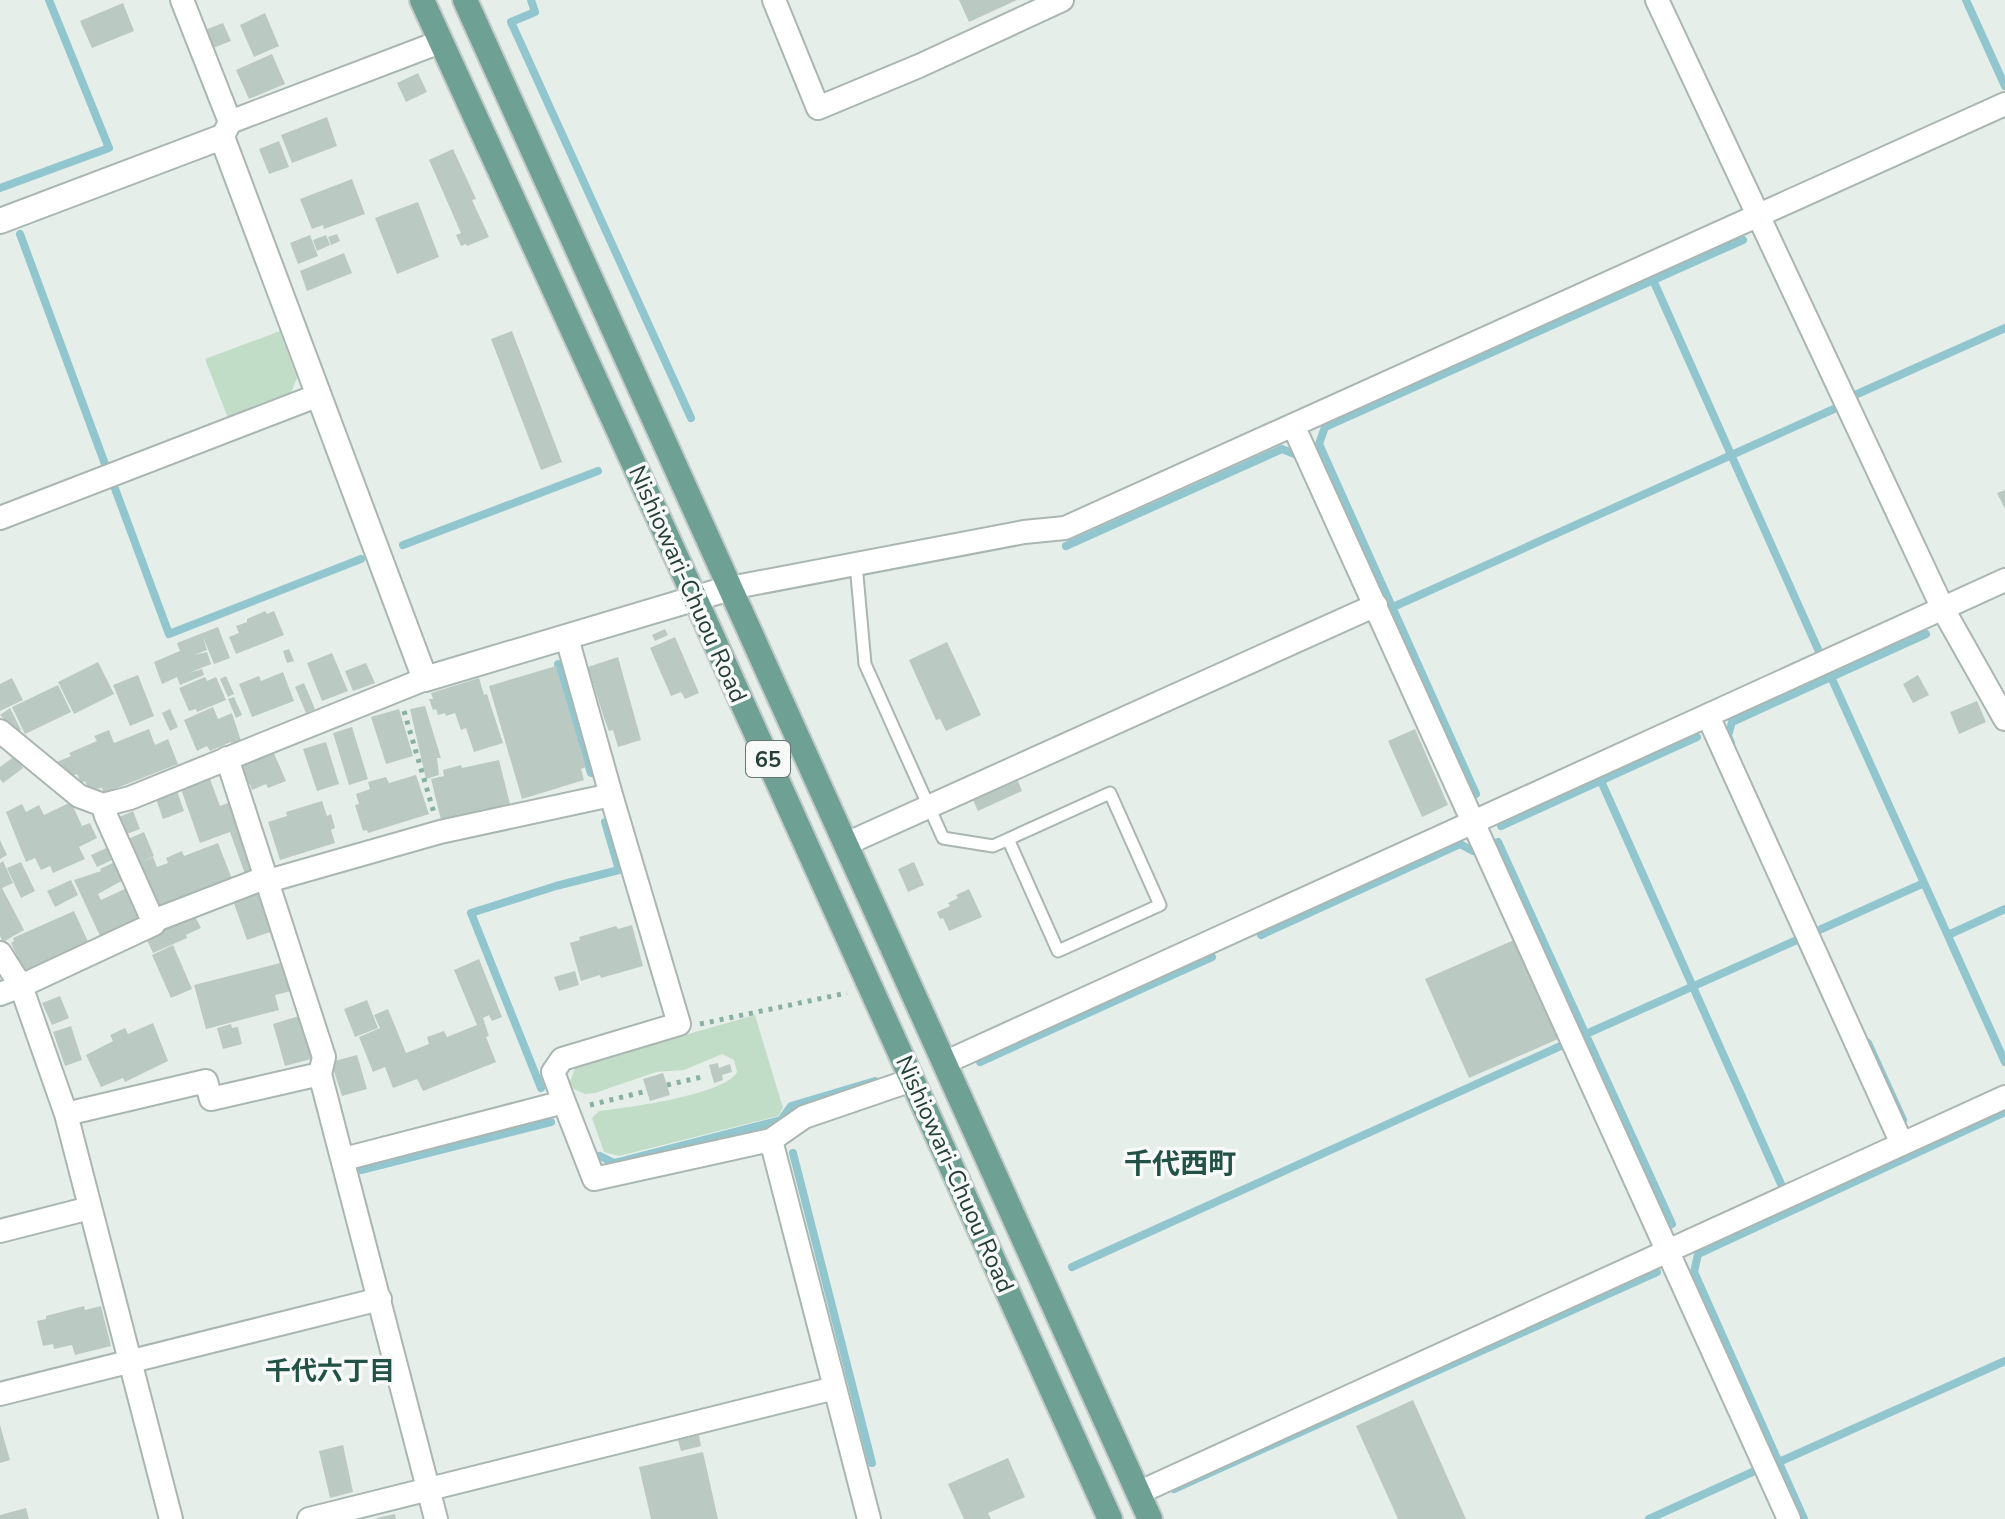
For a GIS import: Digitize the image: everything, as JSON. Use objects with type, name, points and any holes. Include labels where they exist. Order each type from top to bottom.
[{"type":"main road","name":"Nishiowari-Chuou Road","points":[[422,0],[1110,1519]]},
{"type":"main road","name":"Nishiowari-Chuou Road","points":[[465,0],[1150,1519]]},
{"type":"street","points":[[182,0],[319,395],[425,679]]},
{"type":"street","points":[[774,0],[818,108],[919,66],[1062,0]]},
{"type":"street","points":[[1657,0],[1943,609],[2005,719]]},
{"type":"street","points":[[0,221],[440,42]]},
{"type":"street","points":[[0,731],[79,796],[103,805],[130,798],[425,679],[695,598],[730,588],[1024,532],[1065,528],[2005,104]]},
{"type":"street","points":[[0,518],[319,395]]},
{"type":"street","points":[[1293,425],[1789,1519]]},
{"type":"street","points":[[944,1063],[2005,580]]},
{"type":"street","points":[[846,844],[1376,605]]},
{"type":"street","points":[[567,638],[679,1024],[562,1059],[553,1072],[594,1179],[771,1140],[804,1117],[912,1080]]},
{"type":"street","points":[[1708,716],[1902,1144]]},
{"type":"street","points":[[227,758],[324,1057],[320,1074],[436,1519]]},
{"type":"street","points":[[153,921],[267,879],[440,832],[611,795]]},
{"type":"street","points":[[11,990],[154,924],[103,805]]},
{"type":"street","points":[[0,953],[11,990],[66,1114],[171,1519]]},
{"type":"street","points":[[66,1114],[206,1081],[211,1099],[320,1074]]},
{"type":"street","points":[[1138,1493],[2005,1097]]},
{"type":"street","points":[[344,1159],[566,1106]]},
{"type":"street","points":[[771,1140],[869,1519]]},
{"type":"street","points":[[0,1231],[90,1208]]},
{"type":"street","points":[[0,1394],[380,1299]]},
{"type":"street","points":[[309,1519],[835,1388]]},
{"type":"lane","points":[[856,564],[865,664],[943,838],[993,846],[1008,839],[1110,793],[1160,905],[1058,951],[1008,839]]},
{"type":"path","points":[[398,691],[440,832]]},
{"type":"path","points":[[679,1024],[699,1024],[838,996],[869,983]]},
{"type":"path","points":[[667,1085],[706,1076]]},
{"type":"path","points":[[566,1106],[647,1091]]},
{"type":"green space","points":[[280,331],[297,378],[290,395],[228,418],[205,359]]},
{"type":"green space","points":[[755,1015],[783,1108],[778,1116],[619,1156],[604,1152],[592,1118],[599,1111],[673,1099],[714,1087],[737,1072],[734,1060],[722,1054],[684,1070],[656,1072],[585,1094],[574,1089],[570,1082],[576,1066]]},
{"type":"building","points":[[959,0],[1017,0],[969,22]]},
{"type":"building","points":[[123,3],[134,31],[92,48],[80,21]]},
{"type":"building","points":[[265,13],[279,46],[254,57],[240,25]]},
{"type":"building","points":[[223,23],[231,41],[213,48],[205,30]]},
{"type":"building","points":[[272,54],[285,84],[249,99],[236,70]]},
{"type":"building","points":[[418,73],[427,92],[406,102],[397,83]]},
{"type":"building","points":[[327,117],[337,146],[292,163],[281,135]]},
{"type":"building","points":[[279,141],[289,167],[269,174],[259,149]]},
{"type":"building","points":[[453,149],[489,237],[467,246],[461,246],[456,235],[461,233],[429,160]]},
{"type":"building","points":[[352,179],[365,214],[324,229],[323,225],[312,229],[300,199]]},
{"type":"building","points":[[418,202],[439,257],[397,274],[375,218]]},
{"type":"building","points":[[337,234],[340,241],[331,245],[328,237]]},
{"type":"building","points":[[310,235],[318,256],[298,264],[290,243]]},
{"type":"building","points":[[326,235],[330,245],[317,251],[313,240]]},
{"type":"building","points":[[344,253],[352,273],[307,291],[300,271]]},
{"type":"building","points":[[512,331],[562,462],[541,470],[491,339]]},
{"type":"building","points":[[2005,490],[2005,509],[1997,493]]},
{"type":"building","points":[[265,611],[267,614],[274,611],[284,635],[236,654],[229,637],[239,633],[236,626]]},
{"type":"building","points":[[218,627],[230,658],[214,664],[203,637],[207,650],[194,655],[207,652],[211,664],[189,673],[202,669],[204,675],[180,685],[177,677],[162,684],[154,662],[180,651],[177,643]]},
{"type":"building","points":[[665,629],[668,635],[655,641],[652,635]]},
{"type":"building","points":[[675,637],[699,693],[685,699],[681,692],[671,696],[650,648]]},
{"type":"building","points":[[947,642],[981,715],[946,731],[940,719],[936,720],[909,660]]},
{"type":"building","points":[[289,649],[294,661],[287,663],[283,651]]},
{"type":"building","points":[[332,653],[348,691],[322,701],[307,663]]},
{"type":"building","points":[[618,657],[641,740],[618,747],[613,730],[609,731],[605,721],[588,667]]},
{"type":"building","points":[[98,662],[114,694],[74,714],[58,682]]},
{"type":"building","points":[[366,663],[375,683],[353,691],[345,671]]},
{"type":"building","points":[[556,666],[586,767],[581,769],[584,780],[522,799],[489,686]]},
{"type":"building","points":[[283,672],[294,701],[252,717],[239,684],[259,676],[261,681]]},
{"type":"building","points":[[138,675],[154,716],[130,726],[113,685]]},
{"type":"building","points":[[1918,675],[1929,695],[1913,703],[1903,684]]},
{"type":"building","points":[[226,676],[234,694],[228,697],[220,679]]},
{"type":"building","points":[[205,677],[207,681],[216,677],[226,700],[197,712],[196,709],[189,711],[179,688]]},
{"type":"building","points":[[12,678],[23,700],[0,711],[0,684]]},
{"type":"building","points":[[479,678],[503,743],[474,752],[466,728],[461,730],[455,713],[438,715],[429,699],[433,699],[431,693]]},
{"type":"building","points":[[304,683],[315,709],[306,713],[295,687]]},
{"type":"building","points":[[58,685],[71,712],[25,734],[12,707]]},
{"type":"building","points":[[234,697],[242,715],[236,718],[228,699]]},
{"type":"building","points":[[1977,701],[1986,722],[1959,734],[1950,712]]},
{"type":"building","points":[[425,706],[441,758],[437,758],[439,775],[426,779],[410,709]]},
{"type":"building","points":[[213,707],[218,719],[232,713],[241,741],[210,751],[207,746],[197,751],[184,720]]},
{"type":"building","points":[[10,708],[21,730],[17,732],[0,715]]},
{"type":"building","points":[[170,709],[178,727],[170,731],[162,713]]},
{"type":"building","points":[[399,709],[413,756],[386,764],[371,717]]},
{"type":"building","points":[[352,727],[368,779],[349,785],[333,733]]},
{"type":"building","points":[[149,729],[155,745],[168,739],[178,764],[104,793],[102,788],[89,790],[77,774],[73,776],[57,762],[97,741],[94,736],[109,730],[114,743]]},
{"type":"building","points":[[1415,729],[1448,805],[1422,817],[1388,741]]},
{"type":"building","points":[[326,742],[339,784],[317,791],[303,749]]},
{"type":"building","points":[[273,751],[286,781],[268,788],[266,784],[252,790],[250,784],[244,787],[235,768]]},
{"type":"building","points":[[15,756],[23,768],[3,783],[0,767]]},
{"type":"building","points":[[499,760],[510,804],[441,820],[431,779],[444,776],[443,770]]},
{"type":"building","points":[[416,775],[429,814],[368,833],[367,830],[363,831],[355,805],[359,804],[356,794],[370,789],[368,782],[386,777],[389,783]]},
{"type":"building","points":[[210,779],[220,806],[233,801],[258,869],[245,874],[230,832],[200,843],[181,789]]},
{"type":"building","points":[[1018,781],[1022,791],[978,811],[973,800]]},
{"type":"building","points":[[177,791],[184,811],[163,819],[156,799]]},
{"type":"building","points":[[322,801],[327,816],[331,814],[335,843],[280,860],[268,822],[287,816],[286,812]]},
{"type":"building","points":[[71,802],[82,826],[90,823],[97,838],[79,847],[85,859],[53,873],[50,866],[41,870],[35,858],[26,862],[6,812],[22,804],[26,812],[39,805],[44,815]]},
{"type":"building","points":[[133,811],[140,829],[124,835],[117,818]]},
{"type":"building","points":[[144,832],[154,856],[139,863],[153,857],[157,867],[168,863],[166,858],[182,851],[184,856],[218,843],[232,879],[160,908],[157,902],[151,904],[126,840]]},
{"type":"building","points":[[0,840],[7,855],[0,859]]},
{"type":"building","points":[[113,845],[118,857],[97,867],[91,855]]},
{"type":"building","points":[[119,860],[127,878],[98,894],[101,900],[129,887],[145,920],[102,940],[74,880],[101,871]]},
{"type":"building","points":[[3,861],[13,883],[2,888],[24,930],[3,942],[0,936],[0,863]]},
{"type":"building","points":[[21,862],[35,891],[21,898],[7,868]]},
{"type":"building","points":[[914,862],[924,885],[908,892],[898,869]]},
{"type":"building","points":[[71,880],[78,895],[55,907],[47,891]]},
{"type":"building","points":[[260,887],[276,930],[247,940],[232,898]]},
{"type":"building","points":[[969,889],[982,917],[949,931],[937,912],[950,906],[948,903],[958,898],[956,895]]},
{"type":"building","points":[[74,911],[90,946],[29,974],[28,970],[24,972],[11,943],[13,938]]},
{"type":"building","points":[[195,916],[201,928],[186,935],[187,938],[153,953],[145,936]]},
{"type":"building","points":[[632,925],[643,966],[581,981],[570,943],[580,940],[579,937],[616,926],[618,929]]},
{"type":"building","points":[[1514,940],[1558,1039],[1469,1078],[1425,979]]},
{"type":"building","points":[[173,945],[192,989],[171,998],[152,955]]},
{"type":"building","points":[[479,959],[502,1017],[492,1021],[489,1015],[483,1018],[489,1036],[486,1037],[496,1062],[423,1091],[417,1079],[393,1088],[385,1067],[373,1072],[359,1037],[380,1028],[374,1015],[388,1009],[406,1053],[429,1044],[427,1037],[444,1031],[447,1037],[477,1025],[454,970]]},
{"type":"building","points":[[288,961],[295,990],[275,995],[279,1010],[206,1029],[194,985]]},
{"type":"building","points":[[575,971],[579,985],[559,991],[554,977]]},
{"type":"building","points":[[60,996],[69,1018],[52,1025],[42,1003]]},
{"type":"building","points":[[367,1000],[378,1028],[355,1037],[344,1009]]},
{"type":"building","points":[[302,1015],[315,1058],[285,1066],[273,1024]]},
{"type":"building","points":[[153,1023],[168,1061],[125,1082],[123,1078],[101,1087],[86,1055],[113,1041],[110,1035],[125,1028],[128,1034]]},
{"type":"building","points":[[231,1024],[232,1028],[238,1027],[242,1044],[223,1049],[217,1028]]},
{"type":"building","points":[[71,1026],[82,1060],[65,1066],[53,1032]]},
{"type":"building","points":[[357,1055],[367,1089],[342,1096],[331,1062]]},
{"type":"building","points":[[718,1063],[719,1068],[730,1064],[732,1072],[722,1075],[723,1080],[714,1083],[709,1065]]},
{"type":"building","points":[[663,1073],[670,1095],[650,1101],[643,1079]]},
{"type":"building","points":[[84,1306],[85,1310],[101,1306],[111,1346],[75,1355],[72,1345],[54,1349],[53,1344],[43,1346],[37,1321]]},
{"type":"building","points":[[1413,1400],[1466,1519],[1398,1519],[1356,1426]]},
{"type":"building","points":[[0,1425],[10,1460],[0,1463]]},
{"type":"building","points":[[699,1435],[701,1446],[681,1451],[678,1440]]},
{"type":"building","points":[[343,1445],[353,1492],[330,1498],[319,1451]]},
{"type":"building","points":[[703,1452],[718,1519],[651,1519],[639,1467]]},
{"type":"building","points":[[1008,1458],[1025,1497],[988,1513],[991,1519],[964,1519],[948,1484]]},
{"type":"building","points":[[26,1508],[29,1519],[0,1519],[0,1515]]},
{"type":"building","points":[[395,1514],[396,1519],[377,1519],[377,1518]]},
{"type":"waterway","points":[[0,188],[109,148],[49,0]]},
{"type":"waterway","points":[[531,0],[535,12],[511,22],[691,418]]},
{"type":"waterway","points":[[1966,0],[2005,86]]},
{"type":"waterway","points":[[20,234],[105,464]]},
{"type":"waterway","points":[[1476,794],[1319,444],[1325,427],[1743,240]]},
{"type":"waterway","points":[[1653,280],[1821,656]]},
{"type":"waterway","points":[[1855,395],[2005,328]]},
{"type":"waterway","points":[[1393,607],[1834,409]]},
{"type":"waterway","points":[[1066,546],[1282,449],[1297,455]]},
{"type":"waterway","points":[[403,545],[598,471]]},
{"type":"waterway","points":[[114,486],[169,634],[361,559]]},
{"type":"waterway","points":[[1731,743],[1728,736],[1732,722],[1926,634]]},
{"type":"waterway","points":[[558,664],[591,773]]},
{"type":"waterway","points":[[1831,677],[2005,1062]]},
{"type":"waterway","points":[[1501,826],[1697,737]]},
{"type":"waterway","points":[[1601,781],[1781,1184]]},
{"type":"waterway","points":[[541,1088],[471,913],[619,870],[605,822]]},
{"type":"waterway","points":[[1498,842],[1672,1224]]},
{"type":"waterway","points":[[1261,935],[1460,844],[1473,851]]},
{"type":"waterway","points":[[1817,931],[1924,883]]},
{"type":"waterway","points":[[1948,935],[2005,909]]},
{"type":"waterway","points":[[1586,1034],[1797,940]]},
{"type":"waterway","points":[[980,1062],[1212,957]]},
{"type":"waterway","points":[[1868,1043],[1903,1120]]},
{"type":"waterway","points":[[1072,1267],[1563,1045]]},
{"type":"waterway","points":[[600,1156],[614,1163],[781,1120],[791,1106],[875,1081]]},
{"type":"waterway","points":[[1804,1519],[1694,1272],[1698,1254],[2005,1112]]},
{"type":"waterway","points":[[361,1170],[551,1122]]},
{"type":"waterway","points":[[793,1153],[872,1463]]},
{"type":"waterway","points":[[1174,1489],[1657,1272]]},
{"type":"waterway","points":[[1779,1462],[2005,1361]]},
{"type":"waterway","points":[[1649,1519],[1757,1470]]},
{"type":"district","name":"千代西町","points":[[1180,1163]]},
{"type":"district","name":"千代六丁目","points":[[330,1371]]}]
